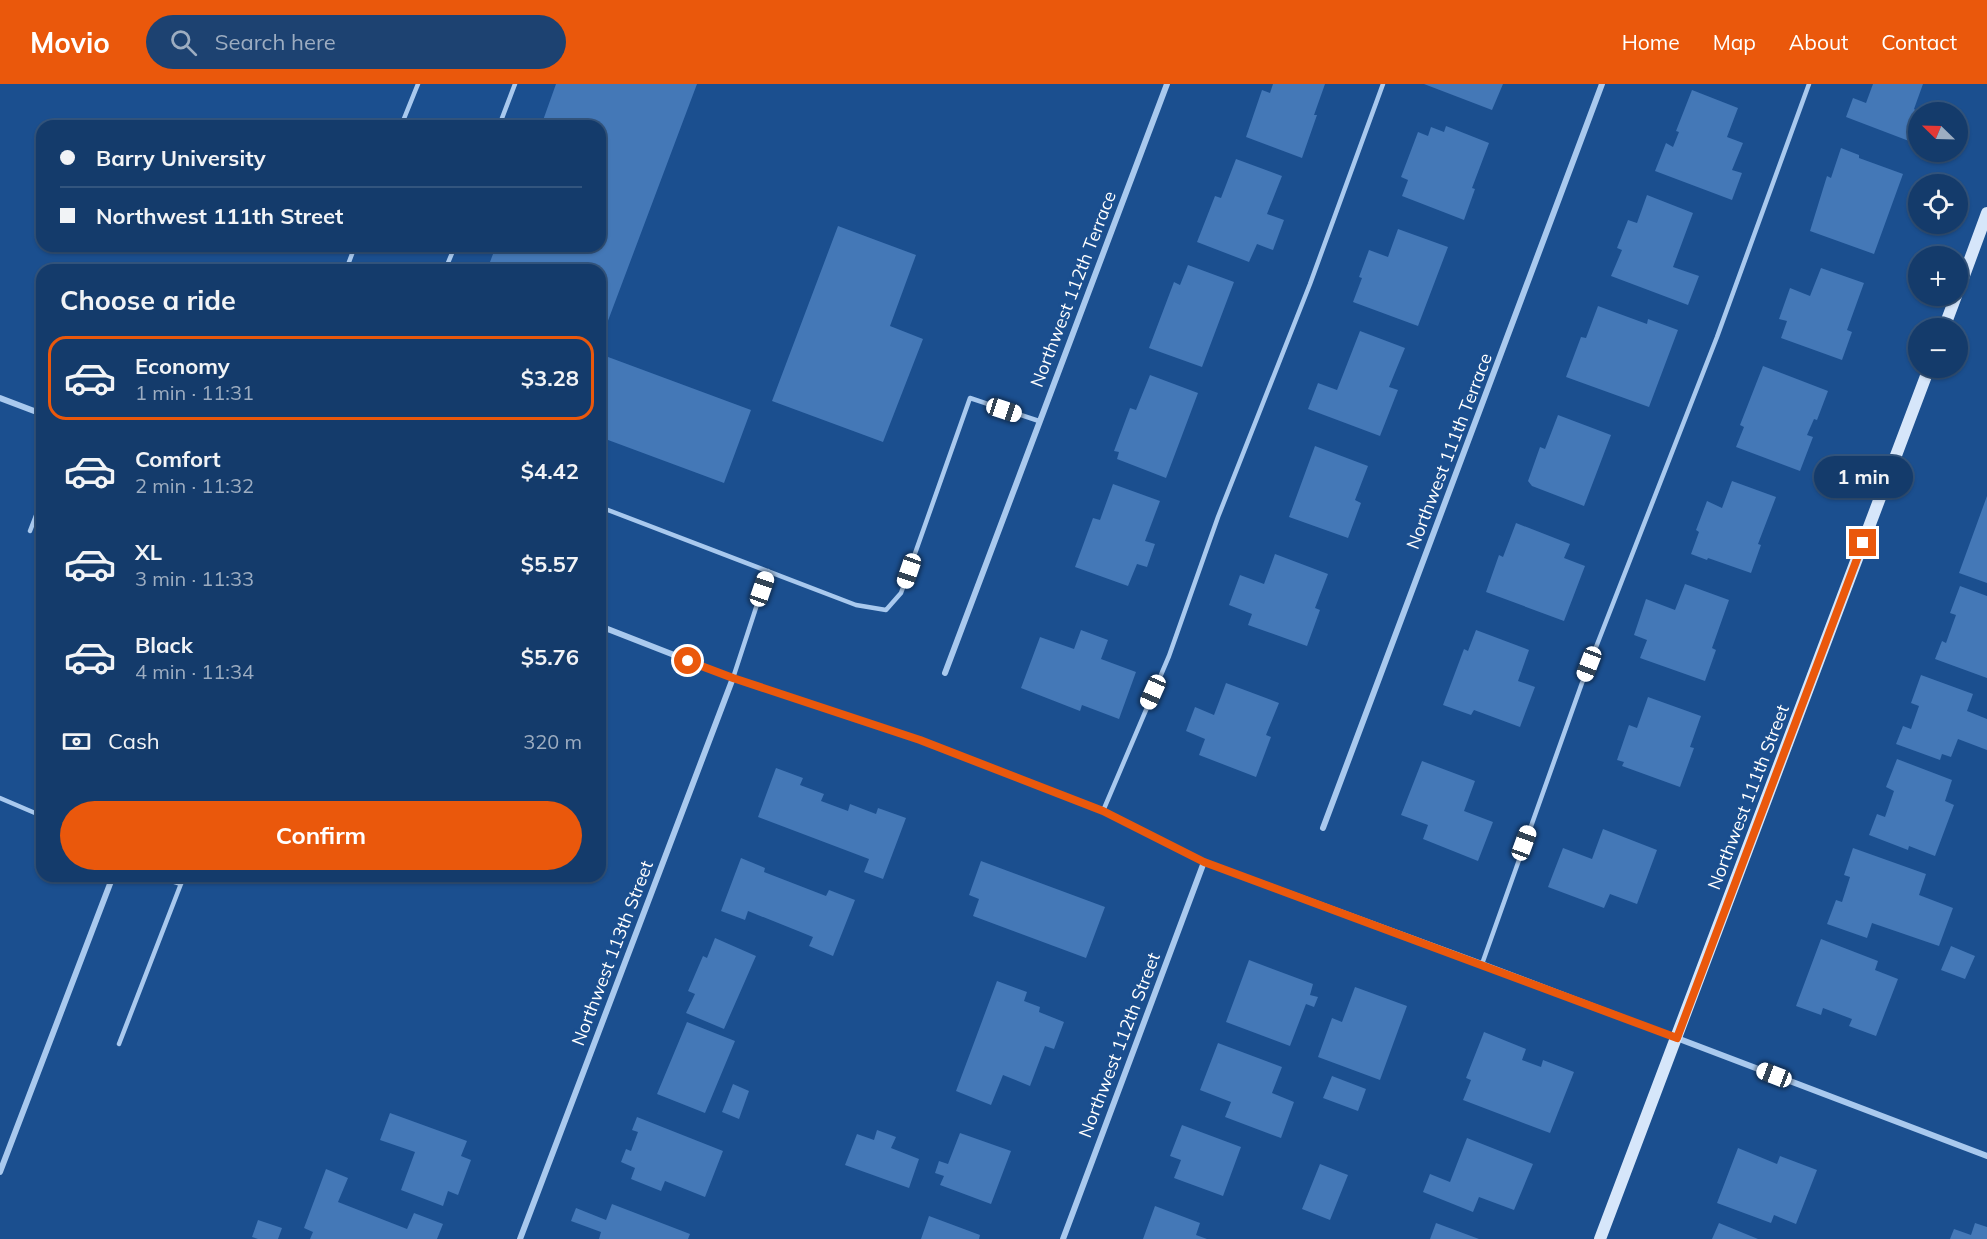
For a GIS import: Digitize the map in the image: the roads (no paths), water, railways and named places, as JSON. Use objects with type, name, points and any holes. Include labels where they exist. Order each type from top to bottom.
[{"type":"street","name":"Northwest 112th Terrace","points":[[945,673],[1167,84]]},
{"type":"street","name":"Northwest 111th Terrace","points":[[1323,828],[1602,84]]},
{"type":"street","points":[[1968,264],[1987,213]]},
{"type":"street","name":"Northwest 111th Street","points":[[1600,1239],[1925,378]]},
{"type":"street","points":[[0,398],[36,412]]},
{"type":"street","points":[[606,628],[733,678],[920,740],[1103,811],[1204,862],[1482,964],[1987,1156]]},
{"type":"street","name":"Northwest 113th Street","points":[[520,1239],[733,678]]},
{"type":"street","name":"Northwest 112th Street","points":[[1063,1239],[1204,862]]},
{"type":"street","points":[[0,1172],[111,882]]},
{"type":"lane","points":[[403,120],[418,84]]},
{"type":"lane","points":[[501,120],[515,84]]},
{"type":"lane","points":[[1103,811],[1169,656],[1218,517],[1310,284],[1383,84]]},
{"type":"lane","points":[[1482,964],[1582,683],[1717,337],[1809,84]]},
{"type":"lane","points":[[606,509],[856,604],[886,610],[901,593],[970,398],[1039,421]]},
{"type":"lane","points":[[30,531],[36,516]]},
{"type":"lane","points":[[733,678],[768,571]]},
{"type":"lane","points":[[0,798],[36,813]]},
{"type":"lane","points":[[119,1044],[181,884],[175,882]]}]
